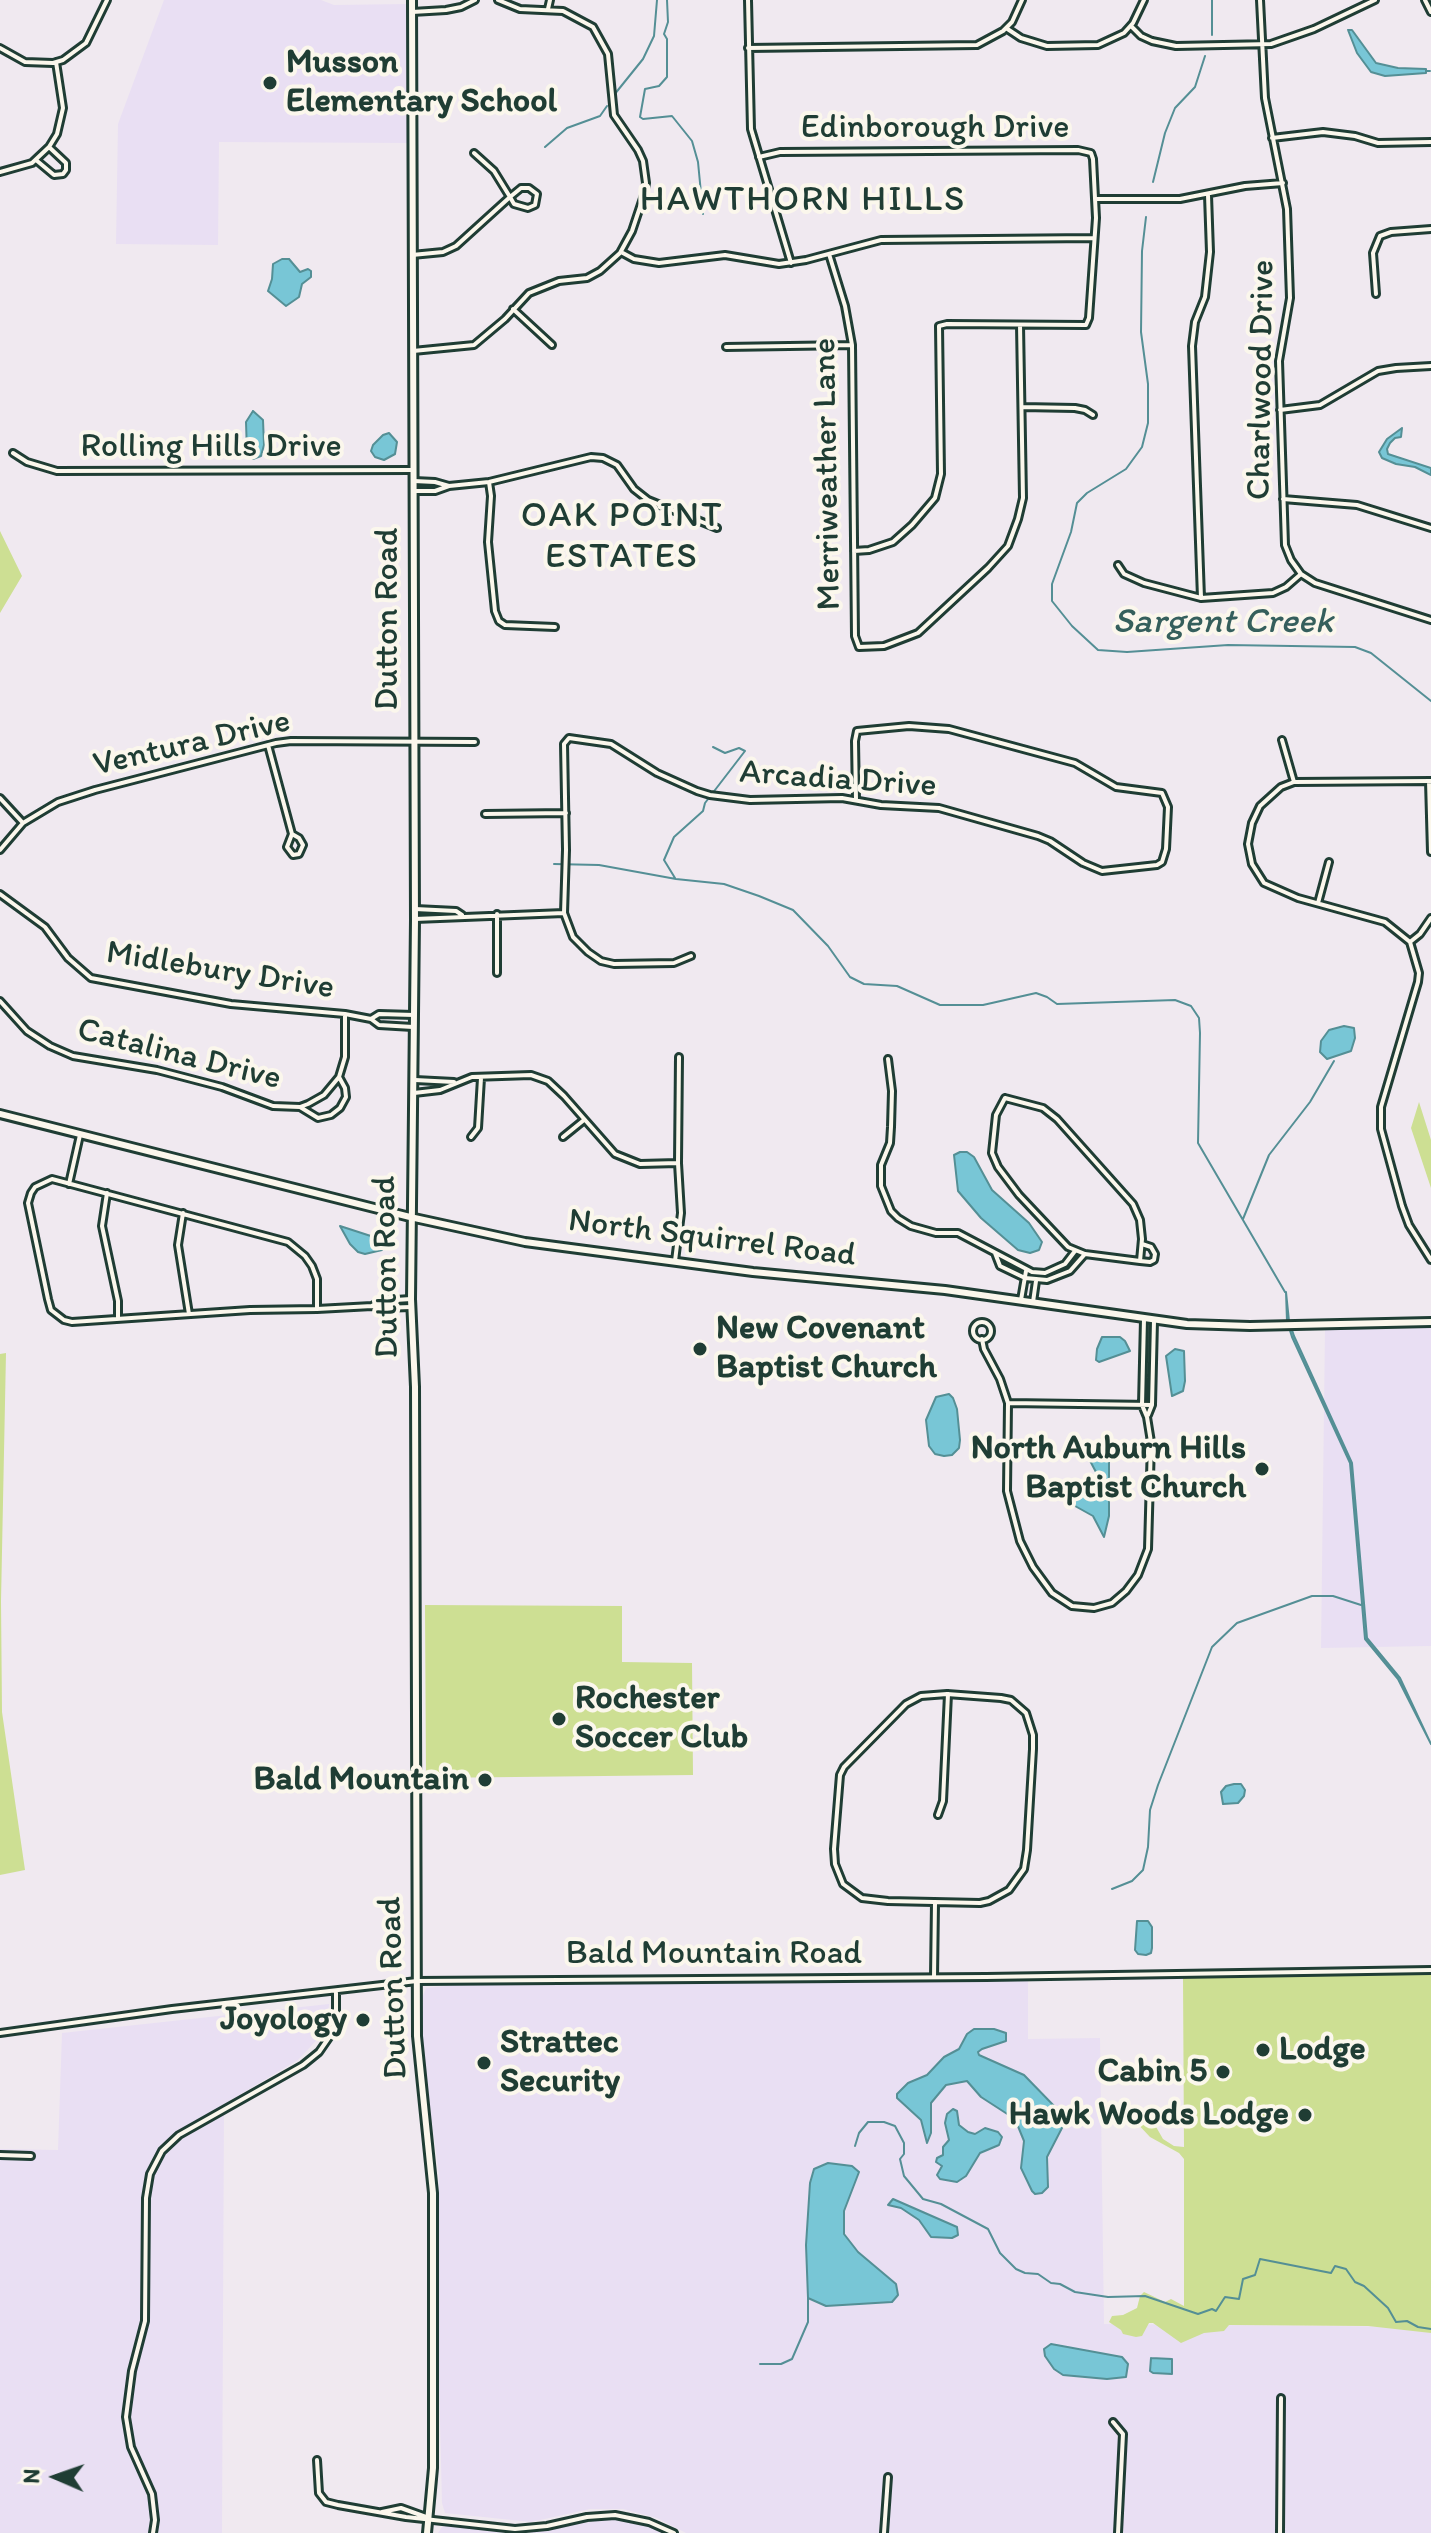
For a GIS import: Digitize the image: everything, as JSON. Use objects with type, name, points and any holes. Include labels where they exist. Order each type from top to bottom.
[{"type":"street","points":[[0,48],[25,62],[56,62],[86,43],[107,0]]},
{"type":"street","name":"Dutton Road","points":[[412,0],[415,919],[410,1217],[415,1387],[417,2046],[433,2193],[433,2468],[427,2533]]},
{"type":"street","points":[[412,12],[446,10],[475,0]]},
{"type":"street","points":[[413,351],[474,345],[529,293],[559,281],[587,278],[594,274],[621,252],[644,195],[643,161],[614,115],[609,64],[603,42],[593,27],[563,11],[520,9],[498,0]]},
{"type":"street","points":[[548,9],[550,0]]},
{"type":"street","points":[[748,0],[750,120],[791,263]]},
{"type":"street","points":[[748,48],[977,45],[1006,28],[1022,0]]},
{"type":"street","points":[[1006,28],[1038,44],[1064,47],[1098,45],[1124,33],[1144,0]]},
{"type":"street","points":[[1260,0],[1265,98],[1272,138],[1323,132],[1346,134],[1378,143],[1431,142]]},
{"type":"street","points":[[1131,26],[1152,41],[1176,46],[1271,44],[1314,29],[1375,0]]},
{"type":"street","points":[[1425,0],[1431,12]]},
{"type":"street","points":[[0,172],[36,160],[57,134],[63,108],[56,62]]},
{"type":"street","name":"Charlwood Drive","points":[[1272,138],[1287,209],[1290,298],[1279,361],[1285,545],[1301,574]]},
{"type":"street","points":[[36,160],[54,175],[63,174],[66,163],[49,147]]},
{"type":"street","name":"Edinborough Drive","points":[[759,157],[780,152],[1085,150],[1091,153],[1093,159],[1096,199],[1086,325],[939,326],[941,474],[935,498],[893,542],[854,551]]},
{"type":"street","points":[[412,255],[443,252],[456,246],[510,197],[521,188],[529,188],[537,194],[535,205],[528,208],[514,204],[510,197],[494,171],[474,153]]},
{"type":"street","points":[[1096,199],[1180,199],[1245,186],[1283,183]]},
{"type":"street","points":[[1201,598],[1192,346],[1195,322],[1205,297],[1210,252],[1208,195]]},
{"type":"street","points":[[1376,294],[1373,253],[1380,236],[1391,232],[1431,229]]},
{"type":"street","points":[[621,252],[634,259],[659,263],[725,255],[779,264],[890,239],[1093,238]]},
{"type":"street","name":"Merriweather Lane","points":[[829,254],[845,306],[852,345],[855,636],[859,647],[884,646],[918,633],[1003,554],[1023,498],[1022,407]]},
{"type":"street","points":[[513,309],[552,345]]},
{"type":"street","points":[[1020,325],[1022,407],[1075,408],[1093,415]]},
{"type":"street","points":[[726,347],[852,345]]},
{"type":"street","points":[[1280,410],[1320,405],[1378,371],[1431,366]]},
{"type":"street","name":"Rolling Hills Drive","points":[[13,453],[27,462],[57,471],[413,470]]},
{"type":"street","points":[[414,491],[435,491],[449,486],[489,482],[591,457],[603,458],[617,465],[634,489],[648,500],[717,528]]},
{"type":"street","points":[[414,481],[449,486]]},
{"type":"street","points":[[435,482],[435,491]]},
{"type":"street","points":[[489,482],[488,542],[495,611],[499,621],[505,625],[555,627]]},
{"type":"street","points":[[1283,499],[1357,505],[1431,528]]},
{"type":"street","points":[[1118,565],[1124,574],[1136,580],[1201,598],[1273,593],[1301,574],[1331,590],[1431,620]]},
{"type":"street","name":"Arcadia Drive","points":[[566,813],[564,744],[569,738],[611,744],[657,773],[710,795],[750,800],[856,800],[881,805],[939,808],[1050,841],[1083,863],[1102,871],[1157,865],[1162,862],[1166,849],[1168,807],[1164,795],[1116,787],[1075,763],[949,729],[909,726],[857,731],[856,800]]},
{"type":"street","points":[[1282,740],[1294,782]]},
{"type":"street","name":"Ventura Drive","points":[[0,850],[23,823],[58,802],[268,745],[291,741],[475,742]]},
{"type":"street","points":[[268,745],[292,834],[303,845],[299,854],[293,855],[288,851],[287,842],[292,834]]},
{"type":"street","points":[[1431,852],[1430,781],[1294,782],[1274,793],[1256,813],[1250,830],[1249,856],[1256,875],[1264,883],[1298,898],[1385,922],[1410,942],[1419,973],[1418,982],[1381,1107],[1381,1129],[1409,1225],[1431,1260]]},
{"type":"street","points":[[0,798],[23,823]]},
{"type":"street","points":[[485,814],[566,813],[564,913],[573,937],[601,961],[626,966],[654,965],[674,963],[691,956]]},
{"type":"street","points":[[1318,903],[1329,862]]},
{"type":"street","name":"Midlebury Drive","points":[[0,894],[45,927],[68,958],[91,978],[231,1004],[301,1013],[345,1014],[371,1019],[379,1025],[414,1027]]},
{"type":"street","points":[[415,909],[456,911],[462,915]]},
{"type":"street","points":[[415,919],[564,913]]},
{"type":"street","points":[[497,914],[497,973]]},
{"type":"street","points":[[1410,942],[1431,918]]},
{"type":"street","name":"Catalina Drive","points":[[0,1001],[27,1031],[73,1056],[157,1070],[222,1087],[273,1106],[300,1107],[324,1095],[339,1077]]},
{"type":"street","points":[[300,1107],[318,1118],[331,1115],[340,1108],[346,1097],[339,1077],[345,1057],[345,1014]]},
{"type":"street","name":"Midlebury Drive","points":[[371,1019],[379,1014],[414,1015]]},
{"type":"street","points":[[675,1261],[681,1213],[679,1057]]},
{"type":"street","points":[[888,1059],[892,1091],[891,1127],[890,1143],[881,1165],[881,1186],[891,1211],[904,1224],[936,1233],[958,1233],[1026,1271],[1045,1273],[1065,1264],[1076,1251]]},
{"type":"street","points":[[414,1080],[456,1082],[481,1077],[531,1075],[548,1081],[615,1154],[640,1164],[678,1163]]},
{"type":"street","points":[[471,1137],[478,1128],[481,1077]]},
{"type":"street","points":[[414,1093],[440,1090],[456,1082]]},
{"type":"street","points":[[1140,1261],[1140,1220],[1133,1204],[1057,1119],[1043,1108],[1005,1098],[996,1115],[992,1153],[998,1167],[1052,1233],[1068,1247],[1085,1254],[1140,1261],[1150,1262],[1154,1260],[1151,1247],[1142,1244]]},
{"type":"street","name":"North Squirrel Road","points":[[0,1114],[410,1217],[525,1242],[1033,1302],[1202,1326],[1431,1322]]},
{"type":"street","points":[[563,1137],[584,1120]]},
{"type":"street","points":[[69,1184],[81,1133]]},
{"type":"street","points":[[317,1309],[318,1291],[312,1266],[288,1242],[52,1179],[35,1187],[28,1203],[51,1310],[57,1317],[72,1322],[189,1314],[380,1308],[411,1303]]},
{"type":"street","points":[[107,1193],[102,1226],[118,1301],[118,1319]]},
{"type":"street","points":[[183,1213],[178,1245],[189,1314]]},
{"type":"street","points":[[994,1251],[1000,1266],[1036,1280],[1047,1280],[1070,1271],[1085,1254]]},
{"type":"street","points":[[1021,1301],[1026,1271]]},
{"type":"street","points":[[1033,1302],[1037,1272]]},
{"type":"street","points":[[982,1339],[1008,1403],[1007,1491],[1020,1541],[1033,1567],[1052,1593],[1065,1603],[1086,1609],[1103,1606],[1119,1598],[1138,1575],[1146,1557],[1150,1532],[1151,1457],[1147,1417],[1142,1405],[1144,1319]]},
{"type":"street","points":[[1147,1417],[1152,1405],[1154,1321]]},
{"type":"street","points":[[982,1322],[989,1324],[991,1329],[989,1336],[982,1339],[976,1337],[974,1332],[975,1325],[982,1322]]},
{"type":"street","points":[[1143,1364],[1153,1364]]},
{"type":"street","points":[[1008,1403],[1152,1405]]},
{"type":"street","points":[[938,1815],[943,1801],[948,1694]]},
{"type":"street","points":[[948,1694],[1001,1698],[1020,1706],[1030,1723],[1033,1749],[1024,1869],[1018,1880],[1001,1896],[980,1903],[935,1903],[862,1898],[843,1884],[838,1876],[834,1849],[838,1784],[844,1767],[906,1704],[921,1696],[948,1694]]},
{"type":"street","points":[[934,1978],[935,1903]]},
{"type":"street","name":"Bald Mountain Road","points":[[0,2033],[172,2009],[417,1981],[934,1978],[1431,1970]]},
{"type":"street","points":[[153,2533],[152,2494],[131,2447],[126,2417],[132,2371],[145,2321],[146,2198],[150,2174],[162,2151],[179,2135],[303,2065],[319,2052],[330,2036],[336,2018],[336,1992]]},
{"type":"street","points":[[0,2155],[31,2156]]},
{"type":"street","points":[[1280,2533],[1281,2398]]},
{"type":"street","points":[[1113,2422],[1123,2434],[1118,2533]]},
{"type":"street","points":[[317,2460],[317,2489],[326,2502],[382,2512],[401,2508],[428,2518],[523,2529],[615,2515],[649,2522],[674,2533]]},
{"type":"street","points":[[884,2533],[888,2477]]},
{"type":"shaded area","name":"Musson Elementary School","points":[[164,0],[321,0],[334,5],[408,4],[408,143],[219,142],[218,245],[116,244],[118,124]]},
{"type":"shaded area","points":[[1431,1327],[1431,1646],[1321,1648],[1325,1330]]},
{"type":"shaded area","points":[[1028,1980],[1028,2039],[1100,2038],[1104,2324],[1431,2327],[1431,2533],[686,2533],[657,2518],[623,2509],[590,2509],[531,2522],[445,2513],[442,2503],[439,2380],[439,2174],[423,2055],[422,1998],[426,1988],[499,1981]]},
{"type":"shaded area","points":[[329,2004],[327,2029],[298,2060],[224,2104],[222,2533],[0,2533],[0,2149],[58,2150],[62,2033]]},
{"type":"shaded area","points":[[607,2519],[635,2522],[666,2533],[526,2533]]},
{"type":"shaded area","points":[[450,2525],[520,2533],[438,2533],[442,2527]]},
{"type":"green space","points":[[0,531],[22,576],[0,613]]},
{"type":"green space","points":[[1419,1102],[1431,1140],[1431,1188],[1411,1128]]},
{"type":"green space","points":[[6,1353],[2,1712],[25,1870],[0,1875],[0,1354]]},
{"type":"green space","name":"Rochester Soccer Club","points":[[425,1605],[622,1606],[622,1662],[692,1663],[693,1775],[426,1778]]},
{"type":"green space","points":[[1431,1973],[1431,2333],[1368,2326],[1229,2325],[1224,2331],[1204,2333],[1181,2343],[1153,2323],[1149,2323],[1142,2336],[1136,2337],[1123,2334],[1109,2322],[1112,2316],[1123,2315],[1137,2308],[1144,2292],[1165,2302],[1171,2299],[1184,2306],[1184,2159],[1150,2137],[1134,2120],[1141,2119],[1155,2125],[1163,2139],[1174,2146],[1184,2147],[1183,1978]]},
{"type":"water","points":[[1348,30],[1352,30],[1376,63],[1426,69],[1426,73],[1385,76],[1371,72],[1357,53]]},
{"type":"water","points":[[289,259],[300,272],[311,271],[311,277],[302,284],[299,297],[286,306],[268,291],[273,264]]},
{"type":"water","points":[[253,411],[263,420],[264,445],[261,456],[253,459],[247,453],[246,422]]},
{"type":"water","points":[[1402,428],[1401,437],[1390,443],[1388,454],[1431,468],[1431,475],[1382,458],[1379,452],[1387,439]]},
{"type":"water","points":[[389,433],[397,442],[395,454],[384,460],[375,457],[371,451],[373,445]]},
{"type":"water","points":[[1344,1026],[1354,1028],[1351,1051],[1327,1059],[1320,1052],[1321,1041],[1329,1030]]},
{"type":"water","points":[[960,1152],[974,1157],[992,1190],[1029,1223],[1042,1242],[1039,1250],[1030,1253],[1018,1250],[981,1218],[958,1191],[954,1155]]},
{"type":"water","points":[[340,1226],[380,1239],[382,1250],[365,1254],[358,1252]]},
{"type":"water","points":[[1286,1292],[1294,1336],[1352,1463],[1367,1638],[1400,1678],[1431,1744],[1398,1679],[1365,1639],[1350,1463],[1292,1337],[1287,1321]]},
{"type":"water","points":[[1102,1337],[1120,1337],[1130,1351],[1099,1362],[1096,1360],[1097,1349]]},
{"type":"water","points":[[1175,1349],[1184,1351],[1185,1381],[1183,1391],[1172,1396],[1166,1356]]},
{"type":"water","points":[[949,1394],[957,1409],[960,1440],[959,1448],[952,1455],[944,1456],[935,1454],[929,1446],[926,1420],[936,1397]]},
{"type":"water","points":[[1097,1449],[1107,1450],[1109,1461],[1109,1516],[1104,1537],[1093,1516],[1071,1501],[1075,1494],[1096,1482],[1097,1474],[1088,1457]]},
{"type":"water","points":[[1241,1784],[1245,1790],[1244,1796],[1238,1803],[1223,1804],[1221,1792],[1226,1786]]},
{"type":"water","points":[[1137,1921],[1148,1921],[1152,1927],[1151,1953],[1146,1955],[1138,1954],[1135,1950]]},
{"type":"water","points":[[974,2029],[994,2029],[1006,2033],[1006,2041],[982,2049],[979,2055],[1024,2075],[1058,2110],[1063,2126],[1047,2157],[1048,2187],[1042,2193],[1032,2191],[1021,2168],[1024,2141],[1015,2119],[981,2097],[967,2081],[946,2085],[931,2103],[931,2133],[927,2143],[921,2120],[897,2098],[908,2083],[927,2075],[944,2057],[959,2049],[967,2034]]},
{"type":"water","points":[[953,2109],[957,2111],[959,2125],[968,2132],[975,2134],[985,2128],[998,2132],[1002,2137],[999,2145],[980,2153],[966,2176],[957,2182],[940,2179],[937,2175],[942,2166],[936,2162],[943,2155],[943,2147],[949,2140],[945,2123],[947,2114]]},
{"type":"water","points":[[828,2163],[852,2166],[859,2172],[844,2211],[844,2234],[858,2252],[896,2284],[898,2295],[892,2302],[826,2306],[808,2298],[806,2245],[810,2183],[814,2169]]},
{"type":"water","points":[[893,2199],[957,2227],[958,2235],[952,2238],[931,2237],[919,2220],[901,2208],[888,2205]]},
{"type":"water","points":[[1051,2344],[1122,2357],[1128,2364],[1126,2377],[1107,2379],[1063,2375],[1054,2369],[1045,2356],[1044,2349]]},
{"type":"water","points":[[1151,2358],[1172,2359],[1172,2374],[1150,2371]]},
{"type":"waterway","points":[[614,95],[643,59],[654,36],[657,0]]},
{"type":"waterway","points":[[667,0],[668,22],[664,34],[667,39],[667,77],[659,86],[645,89],[640,117],[672,116],[692,141],[698,162],[703,214]]},
{"type":"waterway","name":"Sargent Creek","points":[[1212,0],[1212,35]]},
{"type":"waterway","name":"Sargent Creek","points":[[1153,182],[1165,133],[1175,108],[1195,87],[1205,56]]},
{"type":"waterway","points":[[545,147],[567,128],[600,116],[607,106]]},
{"type":"waterway","name":"Sargent Creek","points":[[1146,217],[1142,251],[1141,332],[1148,384],[1148,423],[1142,447],[1126,469],[1087,493],[1077,503],[1071,532],[1052,584],[1052,601],[1072,626],[1098,650],[1127,652],[1228,645],[1355,647],[1371,653],[1431,701]]},
{"type":"waterway","points":[[675,878],[664,860],[674,837],[703,811],[705,803],[745,751],[739,748],[725,753],[713,747]]},
{"type":"waterway","points":[[554,864],[599,865],[724,884],[759,896],[793,910],[828,946],[850,977],[864,984],[897,986],[940,1005],[983,1005],[1036,993],[1057,1004],[1175,1000],[1191,1006],[1199,1018],[1200,1033],[1198,1143],[1285,1292]]},
{"type":"waterway","points":[[1243,1219],[1269,1155],[1310,1102],[1334,1061]]},
{"type":"waterway","points":[[1112,1889],[1132,1881],[1143,1870],[1150,1810],[1212,1647],[1237,1623],[1312,1596],[1333,1596],[1361,1605]]},
{"type":"waterway","points":[[855,2146],[859,2133],[868,2122],[895,2126],[904,2143],[904,2154],[900,2159],[904,2176],[923,2199],[941,2204],[988,2229],[1000,2253],[1016,2269],[1038,2274],[1051,2283],[1075,2292],[1108,2297],[1145,2296],[1198,2314],[1212,2309],[1216,2311],[1225,2297],[1239,2299],[1243,2279],[1255,2275],[1260,2259],[1331,2273],[1335,2266],[1346,2269],[1355,2282],[1364,2286],[1388,2308],[1396,2322],[1407,2321],[1431,2329]]},
{"type":"waterway","points":[[760,2364],[781,2364],[792,2359],[808,2322],[808,2298]]},
{"type":"place","name":"Musson Elementary School","points":[[270,83]]},
{"type":"place","name":"New Covenant Baptist Church","points":[[700,1349]]},
{"type":"place","name":"North Auburn Hills Baptist Church","points":[[1262,1469]]},
{"type":"place","name":"Rochester Soccer Club","points":[[559,1719]]},
{"type":"place","name":"Bald Mountain","points":[[485,1780]]},
{"type":"place","name":"Joyology","points":[[363,2020]]},
{"type":"place","name":"Lodge","points":[[1263,2050]]},
{"type":"place","name":"Strattec Security","points":[[484,2063]]},
{"type":"place","name":"Cabin 5","points":[[1223,2072]]},
{"type":"place","name":"Hawk Woods Lodge","points":[[1305,2115]]},
{"type":"district","name":"HAWTHORN HILLS","points":[[803,201]]},
{"type":"district","name":"OAK POINT ESTATES","points":[[622,538]]}]
